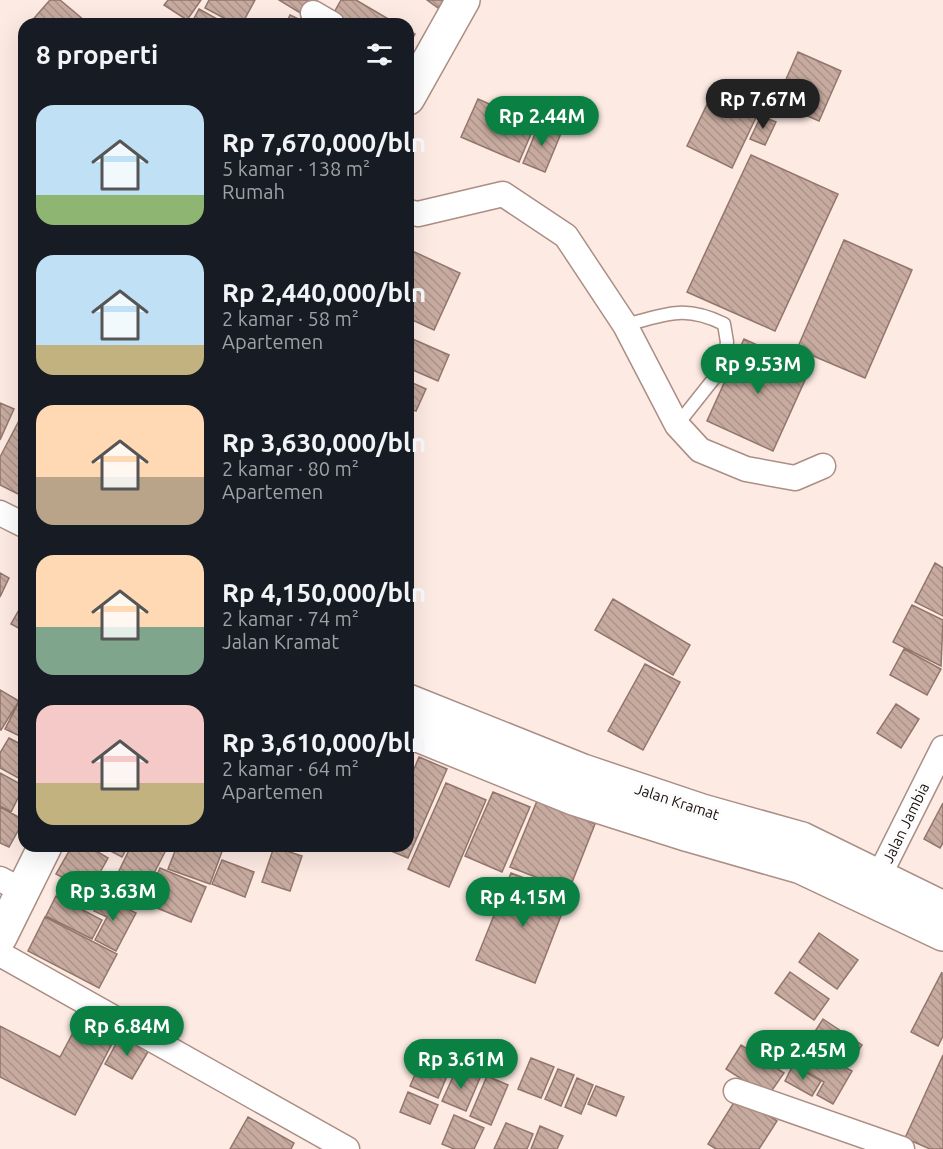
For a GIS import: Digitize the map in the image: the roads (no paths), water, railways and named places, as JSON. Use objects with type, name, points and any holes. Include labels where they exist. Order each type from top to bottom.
[{"type":"main road","points":[[414,76],[463,0]]},
{"type":"main road","name":"Jalan Kramat","points":[[414,703],[583,771],[702,811],[801,839],[943,934]]},
{"type":"main road","name":"Jalan Kramat","points":[[414,733],[573,798],[689,835],[943,908]]},
{"type":"main road","points":[[0,937],[11,885],[40,852]]},
{"type":"street","points":[[414,213],[503,194],[566,236],[625,325],[677,425],[700,450],[746,469],[795,478],[823,466]]},
{"type":"street","points":[[0,513],[18,522]]},
{"type":"street","name":"Jalan Jambia","points":[[873,887],[943,748]]},
{"type":"street","points":[[0,954],[347,1149]]},
{"type":"street","points":[[736,1091],[902,1149]]},
{"type":"lane","points":[[625,325],[682,311],[703,314],[724,324],[727,342],[723,367],[677,425]]}]
